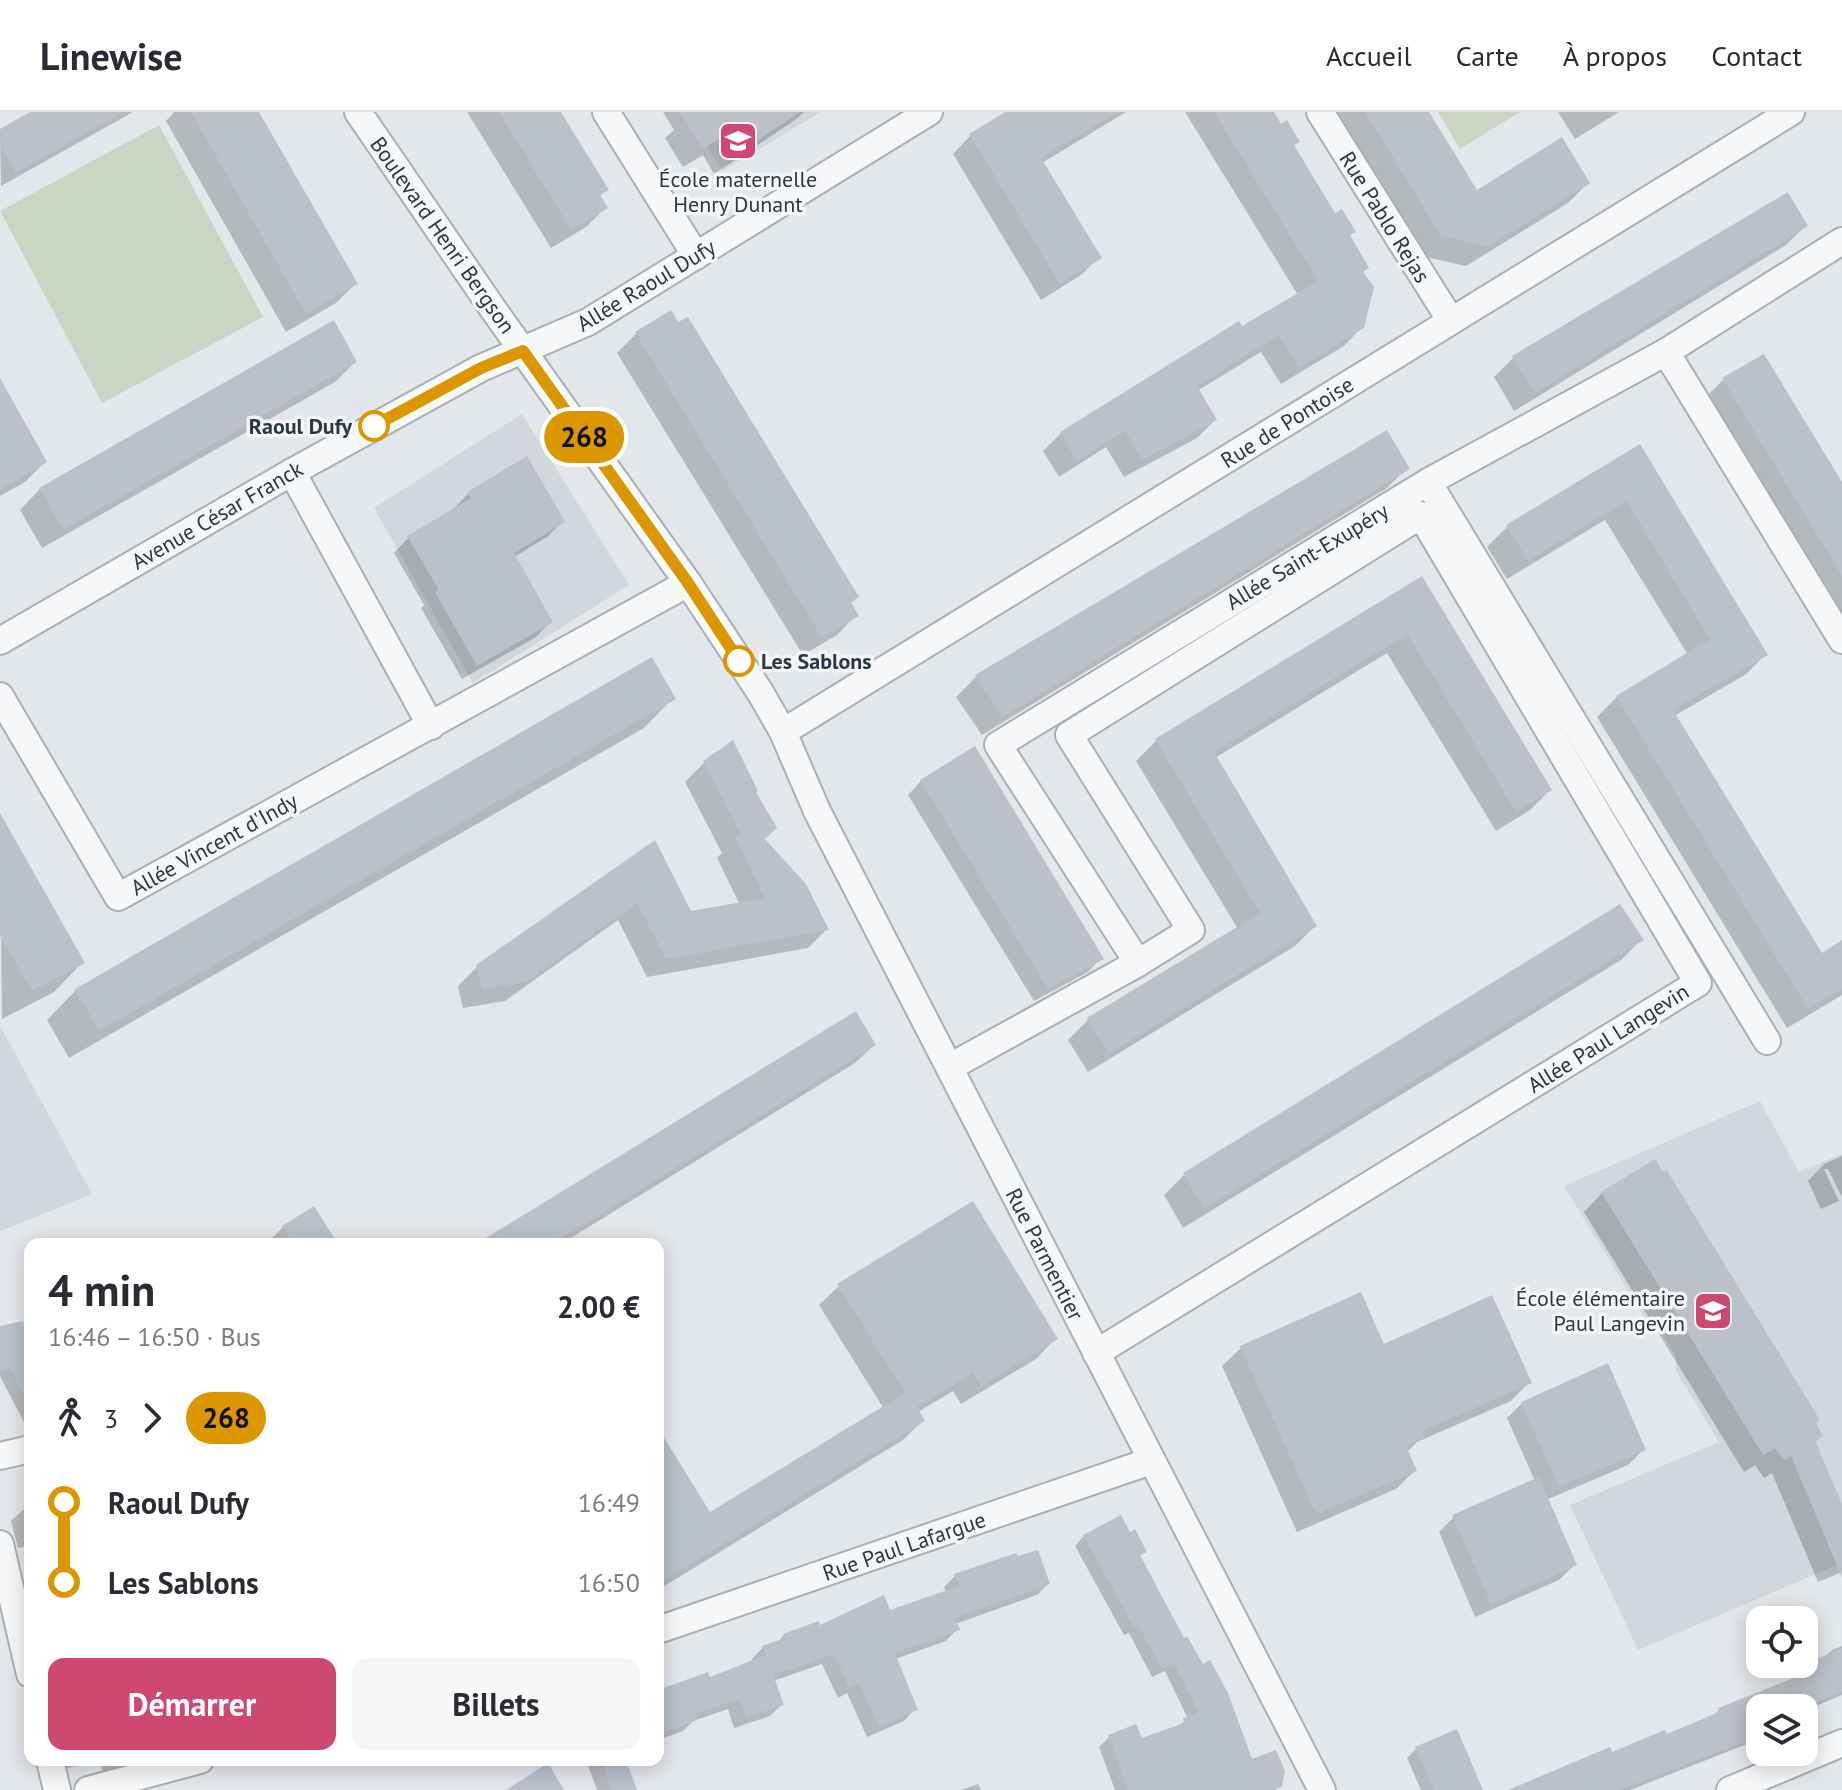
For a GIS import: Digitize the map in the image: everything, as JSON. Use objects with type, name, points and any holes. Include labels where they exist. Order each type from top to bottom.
[{"type":"street","name":"Boulevard Henri Bergson","points":[[358,112],[688,583],[778,723]]},
{"type":"street","points":[[606,112],[696,256]]},
{"type":"street","name":"Allée Raoul Dufy","points":[[523,351],[588,322],[929,112]]},
{"type":"street","name":"Rue Pablo Rejas","points":[[1320,112],[1451,321]]},
{"type":"street","name":"Rue de Pontoise","points":[[778,723],[1451,321],[1791,112]]},
{"type":"street","name":"Allée Saint-Exupéry","points":[[1138,963],[998,745],[1428,482],[1666,352],[1842,241]]},
{"type":"street","name":"Avenue César Franck","points":[[0,641],[292,472],[481,368],[523,351]]},
{"type":"street","points":[[1666,352],[1842,640]]},
{"type":"street","points":[[292,472],[431,726]]},
{"type":"street","points":[[1428,482],[1767,1041]]},
{"type":"street","name":"Allée Saint-Exupéry","points":[[950,1067],[1138,963],[1191,930],[1069,735],[1421,515]]},
{"type":"street","name":"Allée Paul Langevin","points":[[1096,1353],[1698,983],[1421,515]]},
{"type":"street","name":"Allée Vincent d'Indy","points":[[0,696],[118,897],[688,583]]},
{"type":"street","name":"Rue Parmentier","points":[[778,723],[817,811],[1322,1790]]},
{"type":"street","points":[[0,1456],[24,1450]]},
{"type":"street","name":"Rue Paul Lafargue","points":[[664,1628],[1151,1461]]},
{"type":"street","points":[[0,1544],[24,1648]]},
{"type":"street","points":[[1730,1790],[1842,1743]]},
{"type":"street","points":[[51,1766],[57,1790]]},
{"type":"street","points":[[88,1790],[178,1766]]},
{"type":"shaded area","name":"École maternelle Henry Dunant","points":[[684,112],[821,112],[723,171]]},
{"type":"shaded area","points":[[522,414],[629,585],[473,683],[374,508]]},
{"type":"shaded area","points":[[0,1026],[92,1194],[0,1231]]},
{"type":"shaded area","points":[[1760,1101],[1799,1172],[1842,1154],[1842,1563],[1638,1650],[1570,1505],[1719,1442],[1676,1371],[1676,1355],[1663,1336],[1652,1330],[1564,1186]]},
{"type":"green space","points":[[1438,112],[1520,112],[1460,149]]},
{"type":"green space","points":[[159,125],[263,317],[102,403],[0,211]]},
{"type":"building","points":[[30,112],[123,112],[16,173],[0,145],[0,129]]},
{"type":"building","points":[[191,112],[259,112],[358,284],[306,314]]},
{"type":"building","points":[[499,112],[561,112],[609,190],[600,195],[608,208],[571,230]]},
{"type":"building","name":"École maternelle Henry Dunant","points":[[680,112],[800,112],[734,156],[723,137],[703,149]]},
{"type":"building","points":[[1005,112],[1118,112],[1041,158],[1102,258],[1060,284],[969,134]]},
{"type":"building","points":[[1214,112],[1274,112],[1281,124],[1287,120],[1300,142],[1294,145],[1335,213],[1342,209],[1356,232],[1350,235],[1369,268],[1363,272],[1374,287],[1364,328],[1299,368],[1279,335],[1197,386],[1217,420],[1143,460],[1125,431],[1077,461],[1060,432],[1239,321],[1242,326],[1318,281]]},
{"type":"building","points":[[1365,112],[1429,112],[1477,190],[1562,137],[1590,183],[1488,247],[1441,236]]},
{"type":"building","points":[[1788,192],[1808,226],[1535,393],[1512,356]]},
{"type":"building","points":[[671,310],[678,322],[688,317],[859,597],[851,602],[859,616],[822,638],[635,332]]},
{"type":"building","points":[[334,320],[357,362],[63,530],[39,488]]},
{"type":"building","points":[[1764,354],[1842,482],[1842,576],[1722,378]]},
{"type":"building","points":[[0,378],[47,462],[0,490]]},
{"type":"building","points":[[1387,430],[1410,469],[1003,717],[975,675]]},
{"type":"building","points":[[1640,444],[1768,655],[1673,710],[1822,953],[1842,940],[1842,989],[1808,1009],[1616,696],[1710,639],[1626,501],[1528,561],[1506,525]]},
{"type":"building","points":[[527,456],[565,522],[514,553],[553,622],[477,666],[435,592],[439,590],[407,536],[471,498],[467,492]]},
{"type":"building","points":[[1422,576],[1552,790],[1516,812],[1408,635],[1373,655],[1214,752],[1317,926],[1109,1054],[1087,1018],[1260,913],[1155,739]]},
{"type":"building","points":[[652,657],[676,699],[99,1031],[75,989]]},
{"type":"building","points":[[733,740],[756,792],[777,828],[765,839],[806,884],[829,930],[666,959],[637,903],[526,982],[482,989],[476,965],[655,840],[691,911],[765,898],[735,837],[741,834],[703,761]]},
{"type":"building","points":[[975,746],[1104,959],[1048,989],[920,780]]},
{"type":"building","points":[[0,813],[85,963],[32,991],[0,936]]},
{"type":"building","points":[[1620,904],[1644,940],[1204,1209],[1183,1173]]},
{"type":"building","points":[[856,1011],[876,1045],[562,1238],[486,1238]]},
{"type":"building","points":[[1655,1159],[1663,1172],[1666,1169],[1820,1420],[1816,1423],[1823,1436],[1815,1441],[1842,1504],[1842,1577],[1791,1456],[1784,1460],[1775,1448],[1763,1455],[1601,1192]]},
{"type":"building","points":[[973,1201],[1058,1339],[981,1386],[973,1373],[917,1407],[925,1421],[664,1580],[664,1438],[710,1512],[905,1393],[837,1284]]},
{"type":"building","points":[[314,1206],[334,1238],[289,1238],[282,1226]]},
{"type":"building","points":[[1361,1292],[1384,1344],[1492,1295],[1532,1383],[1422,1431],[1425,1437],[1406,1446],[1417,1471],[1316,1514],[1240,1346]]},
{"type":"building","points":[[23,1321],[24,1396],[10,1368],[0,1370],[0,1326]]},
{"type":"building","points":[[1608,1363],[1646,1450],[1559,1487],[1521,1402]]},
{"type":"building","points":[[1539,1477],[1577,1565],[1491,1604],[1452,1515]]},
{"type":"building","points":[[1121,1515],[1130,1532],[1135,1529],[1147,1552],[1140,1555],[1184,1638],[1187,1636],[1203,1664],[1210,1660],[1228,1693],[1252,1759],[1276,1750],[1285,1771],[1282,1787],[1273,1790],[1127,1790],[1108,1735],[1136,1724],[1142,1738],[1184,1723],[1183,1718],[1199,1713],[1174,1663],[1162,1669],[1138,1625],[1134,1627],[1083,1535]]},
{"type":"building","points":[[1038,1550],[1050,1584],[955,1618],[960,1630],[895,1653],[918,1710],[879,1727],[859,1683],[849,1688],[834,1654],[774,1675],[767,1657],[784,1705],[746,1717],[739,1699],[695,1714],[697,1720],[664,1732],[664,1688],[708,1672],[710,1677],[766,1655],[762,1646],[785,1638],[783,1634],[819,1621],[820,1625],[884,1595],[890,1610],[959,1586],[954,1574],[1016,1553],[1018,1556]]},
{"type":"building","points":[[1842,1648],[1842,1691],[1818,1701],[1818,1694],[1753,1694],[1794,1678],[1818,1678],[1818,1659]]},
{"type":"building","points":[[1746,1697],[1746,1741],[1619,1790],[1508,1790],[1610,1747],[1612,1752],[1665,1730],[1667,1734],[1719,1712],[1718,1708]]},
{"type":"building","points":[[1457,1729],[1483,1790],[1434,1790],[1415,1747]]},
{"type":"building","points":[[543,1766],[550,1766],[564,1790],[506,1790]]},
{"type":"building","points":[[603,1766],[628,1766],[637,1790],[612,1790]]},
{"type":"bus line","name":"268","points":[[374,426],[481,368],[523,351],[688,583],[739,661]]},
{"type":"place","name":"École maternelle Henry Dunant","points":[[738,141]]},
{"type":"place","name":"Raoul Dufy","points":[[374,426]]},
{"type":"place","name":"Les Sablons","points":[[739,661]]},
{"type":"place","name":"École élémentaire Paul Langevin","points":[[1713,1311]]}]
